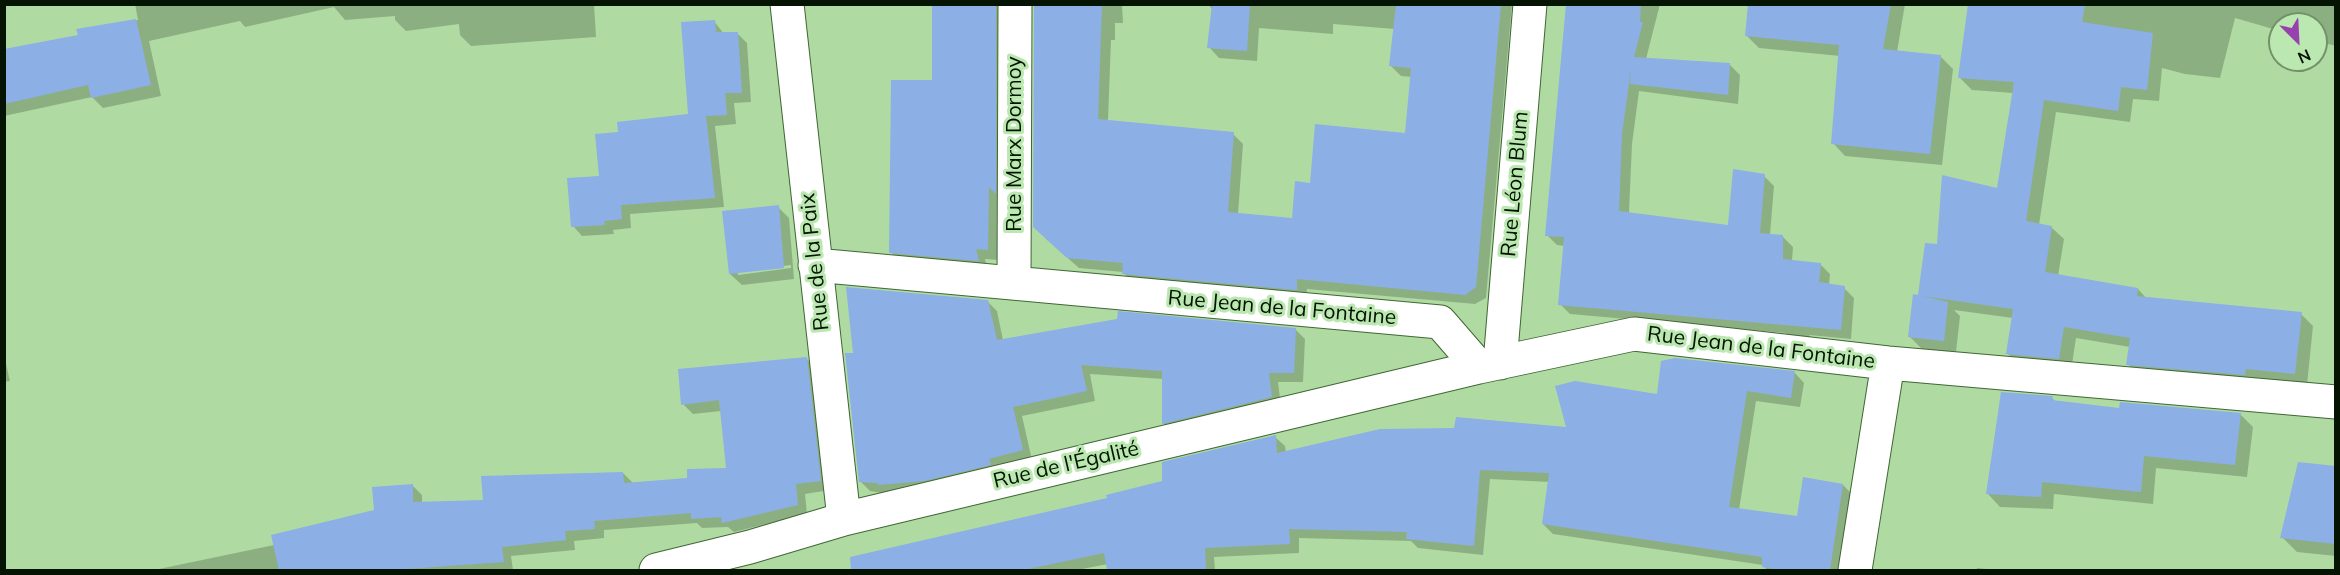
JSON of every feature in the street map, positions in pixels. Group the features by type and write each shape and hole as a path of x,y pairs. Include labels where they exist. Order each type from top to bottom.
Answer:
{"street":[{"name":"Rue de la Paix","path":"787,4 844,519"},
{"name":"Rue Marx Dormoy","path":"1014,284 1015,4"},
{"name":"Rue Léon Blum","path":"1489,365 1530,4"},
{"name":"Rue Jean de la Fontaine","path":"815,265 1440,322 1489,365 1634,334 1888,363 2336,402"},
{"path":"1855,570 1888,363"},
{"name":"Rue de l'Égalité","path":"656,570 753,559 844,519 1489,365"}],"building":[{"path":"932,4 996,4 996,194 989,187 988,250 976,249 979,261 889,253 891,80 932,80"},
{"path":"1034,4 1102,4 1098,119 1234,132 1228,212 1292,218 1295,181 1310,183 1315,124 1405,133 1411,68 1389,66 1396,4 1501,4 1476,287 1465,295 1297,279 1297,290 1122,274 1123,263 1067,258 1033,227"},
{"path":"1212,4 1250,4 1247,51 1207,48"},
{"path":"1566,4 1641,4 1640,22 1643,22 1634,57 1730,63 1728,95 1630,84 1631,69 1622,134 1619,211 1728,225 1733,169 1765,174 1760,233 1783,235 1783,259 1821,263 1819,282 1845,286 1841,330 1558,305 1564,237 1545,236"},
{"path":"1748,4 1891,4 1883,49 1941,55 1930,154 1831,144 1839,45 1745,36"},
{"path":"1968,4 2085,4 2082,22 2153,33 2147,90 2121,87 2118,111 2044,100 2026,221 2052,226 2045,272 2138,288 2137,296 2302,312 2295,374 2246,369 2245,375 2126,365 2130,338 2064,327 2059,359 2006,354 2013,309 1922,296 1948,302 1944,341 1908,337 1913,294 1918,295 1925,243 1937,244 1942,175 1997,188 2014,82 1958,78"},
{"path":"136,19 151,85 91,98 88,85 4,104 4,49 78,35 76,29"},
{"path":"715,20 716,32 738,32 742,93 725,93 727,115 706,116 715,198 621,205 622,219 604,221 605,225 571,227 567,178 599,176 595,134 618,132 617,122 688,114 681,22"},
{"path":"779,205 784,268 729,274 722,211"},
{"path":"846,287 988,300 997,340 1117,319 1118,311 1296,328 1294,373 1269,373 1272,397 1162,424 1162,371 1081,365 1087,391 1013,407 1023,450 989,459 991,465 924,481 878,485 878,483 859,482 845,353 853,353"},
{"path":"807,357 821,481 796,484 798,505 722,523 721,517 691,519 691,513 594,521 595,529 565,531 566,540 502,547 504,562 392,570 279,570 271,535 374,510 372,487 413,484 413,502 483,500 481,476 623,472 624,483 687,478 687,469 726,468 719,400 681,405 678,369"},
{"path":"1675,358 1795,371 1791,398 1747,391 1729,507 1797,516 1803,477 1843,484 1830,570 1781,570 1762,567 1762,557 1542,524 1549,473 1480,470 1474,546 1406,539 1407,532 1289,529 1290,544 1205,548 1206,570 1107,570 1104,553 1023,570 851,570 850,557 1107,498 1106,495 1162,481 1162,462 1276,435 1277,453 1380,429 1454,428 1456,417 1566,427 1555,386 1575,381 1657,394 1661,361"},
{"path":"2001,392 2053,396 2052,400 2119,408 2120,402 2241,413 2235,465 2144,456 2141,492 2042,482 2041,497 1986,494"},
{"path":"2298,462 2336,466 2336,544 2280,538"}]}
